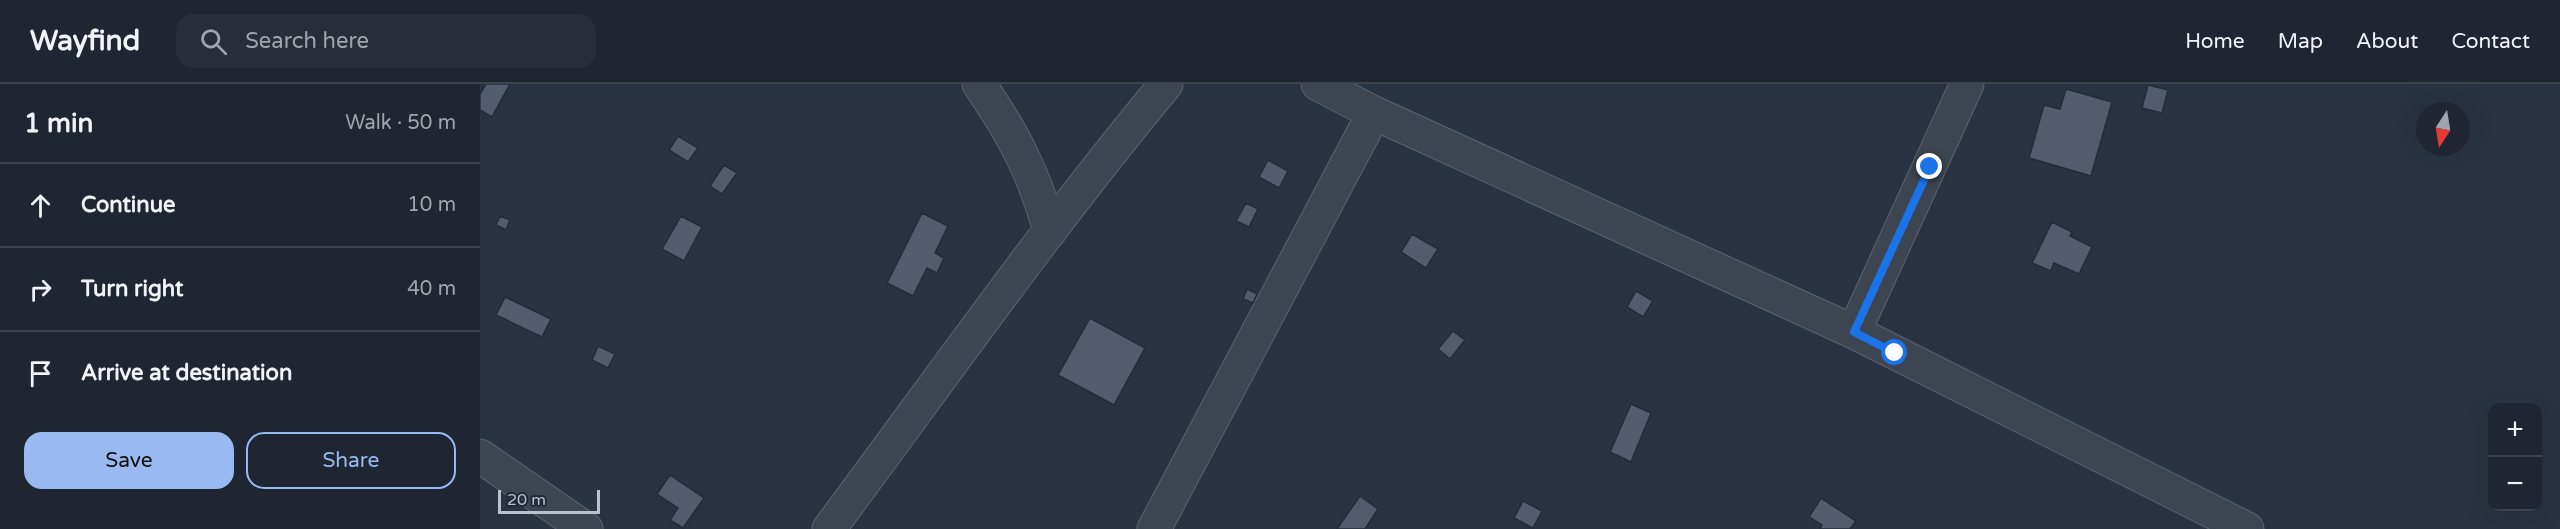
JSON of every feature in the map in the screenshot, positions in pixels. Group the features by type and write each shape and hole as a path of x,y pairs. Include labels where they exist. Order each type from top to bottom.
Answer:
{"street":[{"path":"979,84 1026,160 1039,190 1050,231"},
{"path":"829,529 1050,231 1117,143 1166,84"},
{"path":"1318,84 1374,112 1854,332 2247,529"},
{"path":"1854,332 1967,84"},
{"path":"1154,529 1374,112"},
{"path":"480,456 586,529"}],"building":[{"path":"486,84 510,84 492,117 480,110 480,94"},
{"path":"2148,85 2168,90 2162,113 2142,108"},
{"path":"2066,89 2112,102 2091,176 2029,158 2044,105 2060,109"},
{"path":"678,136 698,148 688,162 669,150"},
{"path":"1268,160 1288,171 1279,188 1259,177"},
{"path":"724,165 737,173 722,194 710,186"},
{"path":"1246,203 1258,209 1249,227 1236,221"},
{"path":"922,213 948,226 935,253 944,258 937,273 927,268 913,296 887,283"},
{"path":"500,216 510,220 506,230 496,225"},
{"path":"681,216 702,227 684,261 662,249"},
{"path":"2052,222 2072,232 2070,236 2092,247 2079,274 2054,263 2051,271 2032,263"},
{"path":"1412,234 1438,249 1426,268 1401,252"},
{"path":"1247,289 1257,294 1253,303 1243,299"},
{"path":"1636,291 1653,301 1643,317 1627,307"},
{"path":"505,297 551,319 542,337 496,315"},
{"path":"1090,318 1145,348 1114,405 1058,375"},
{"path":"1453,331 1465,340 1450,359 1438,349"},
{"path":"598,346 615,354 608,368 592,360"},
{"path":"1631,404 1651,413 1631,462 1610,452"},
{"path":"670,475 704,498 683,528 670,520 678,508 657,494"},
{"path":"1360,496 1378,509 1365,529 1337,529"},
{"path":"1821,498 1856,521 1850,529 1820,529 1822,525 1809,517"},
{"path":"1523,501 1542,511 1533,528 1514,518"}],"route":[{"path":"1895,353 1854,332 1930,167"}]}
